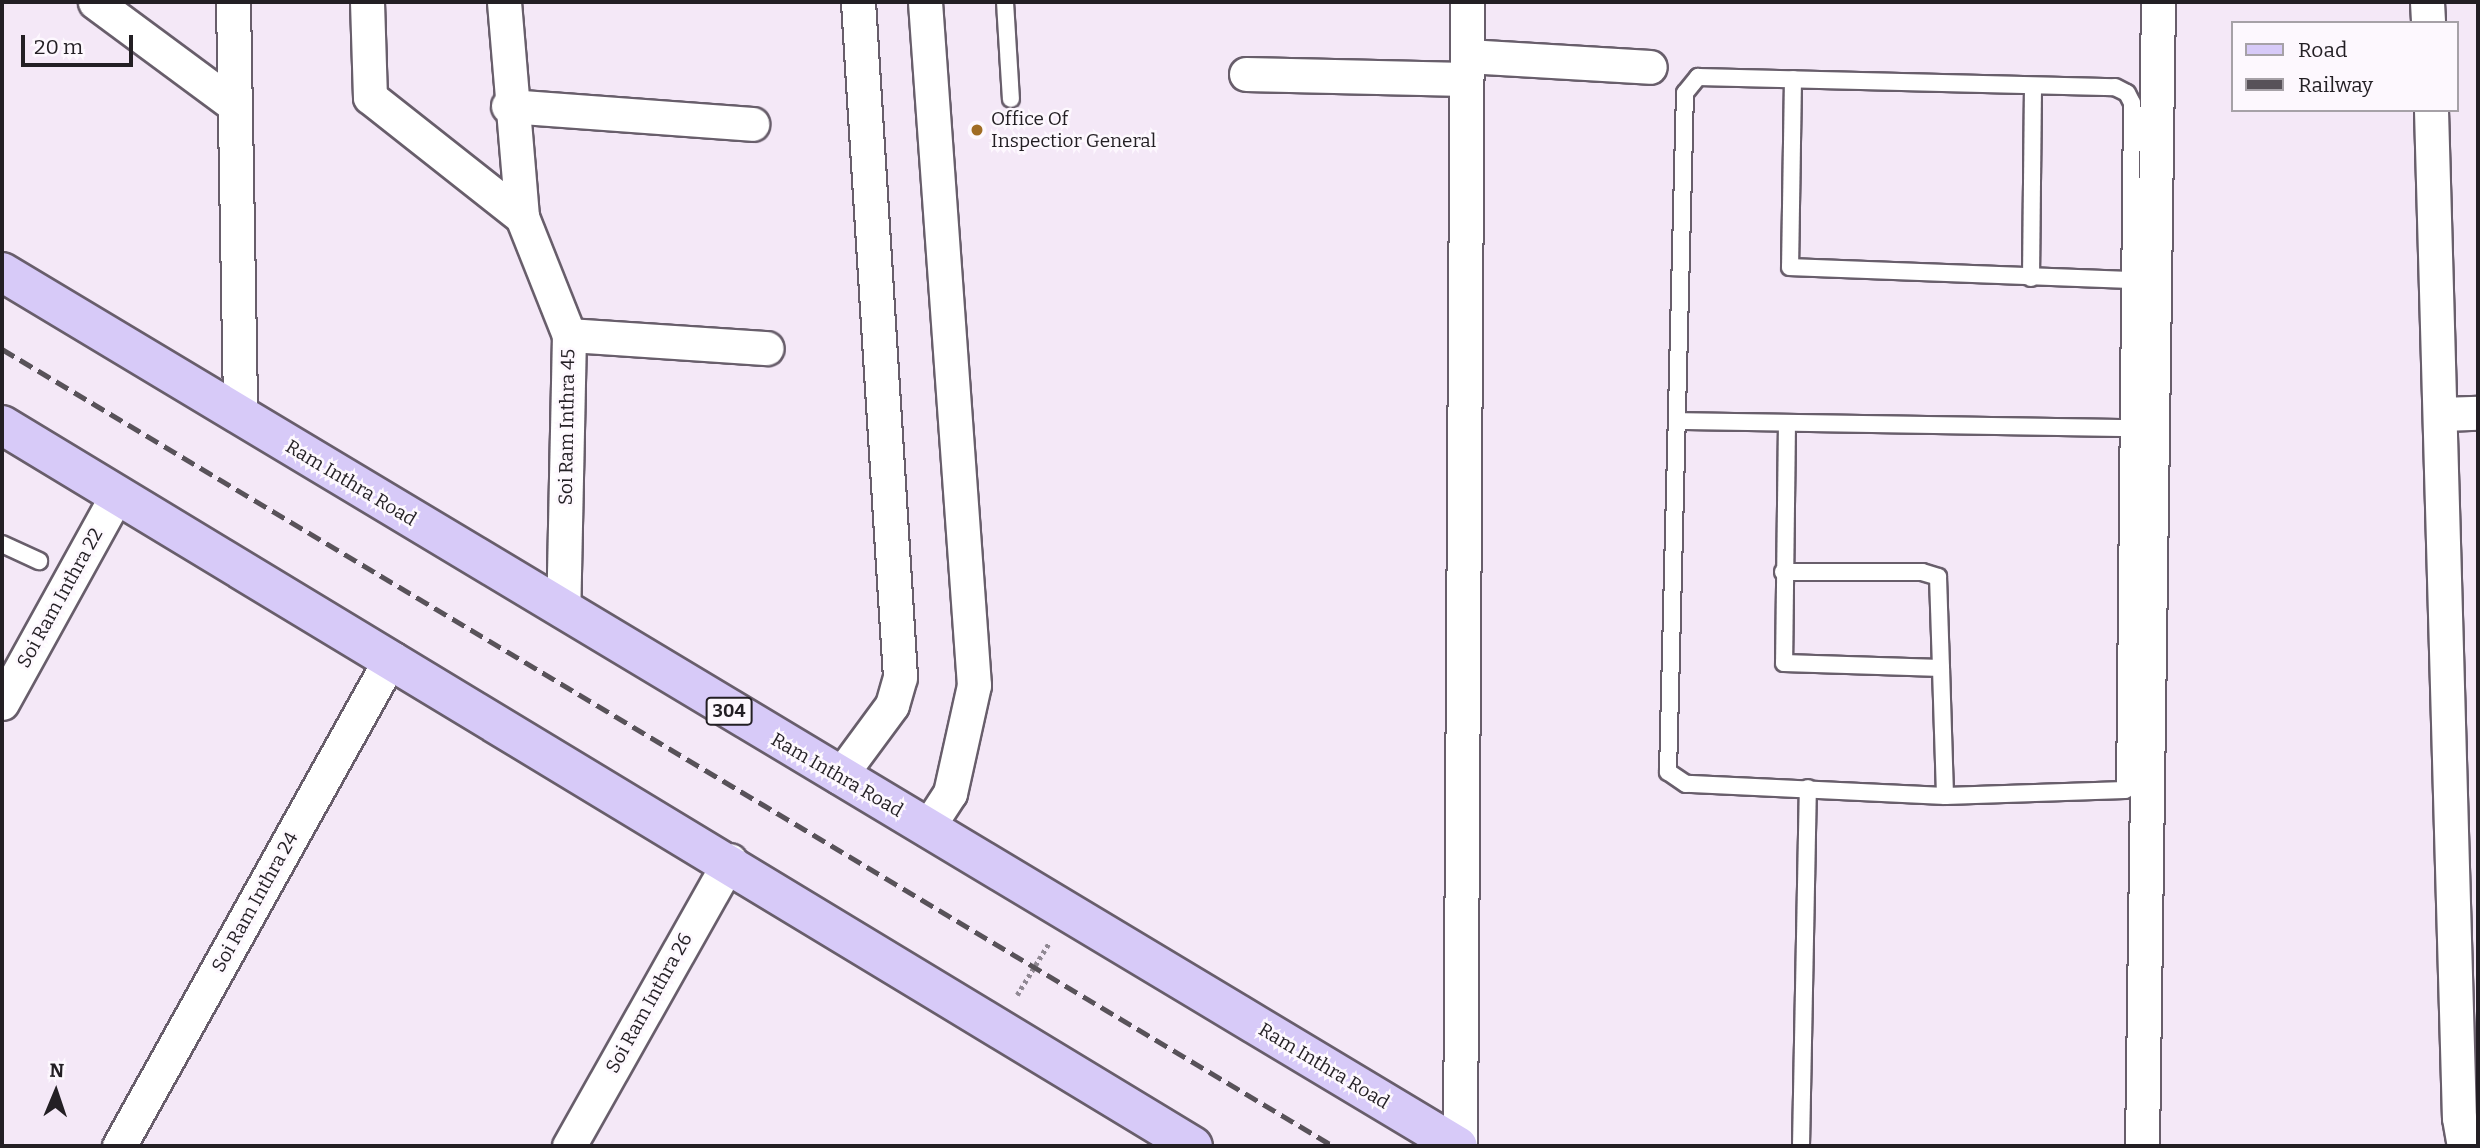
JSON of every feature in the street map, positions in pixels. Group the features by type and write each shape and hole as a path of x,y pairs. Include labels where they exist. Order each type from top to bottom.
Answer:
{"main road":[{"name":"Ram Inthra Road","path":"2,272 839,777 928,827 1459,1146"},
{"path":"2,425 730,860 1193,1146"}],"street":[{"path":"95,2 234,105"},
{"path":"233,2 240,416"},
{"path":"367,2 370,97 522,217"},
{"name":"Soi Ram Inthra 45","path":"504,2 508,106 522,217 569,335 564,611"},
{"path":"839,777 892,705 900,677 858,2"},
{"path":"925,2 974,685 950,793 928,827"},
{"path":"1459,1146 1467,2"},
{"path":"2142,1146 2158,2"},
{"path":"2427,2 2428,21"},
{"path":"1246,74 1466,68 1650,67"},
{"path":"508,106 752,124"},
{"path":"2431,112 2442,414 2459,1118 2464,1145 2475,1146"},
{"path":"569,335 767,348"},
{"path":"2442,414 2478,413"},
{"name":"Soi Ram Inthra 22","path":"2,703 118,493"},
{"name":"Soi Ram Inthra 24","path":"118,1146 391,658"},
{"name":"Soi Ram Inthra 26","path":"569,1146 730,860"}],"lane":[{"path":"1005,2 1012,99"},
{"path":"1698,77 1793,79 2115,87 2132,103 2125,790 1945,796 1686,784 1668,772 1688,84 1698,77"},
{"path":"1793,79 1790,267 2129,280"},
{"path":"2031,278 2033,86"},
{"path":"1678,421 2128,428"},
{"path":"1787,423 1783,572 1784,663 1941,668"},
{"path":"2,544 39,561"},
{"path":"1783,572 1922,572 1938,578 1945,796"},
{"path":"1801,1146 1808,788"}],"path":[{"path":"998,1026 1068,912"}],"railway":[{"path":"2,349 1333,1146"}],"place":[{"name":"Office Of Inspectior General","path":"977,130"}]}
